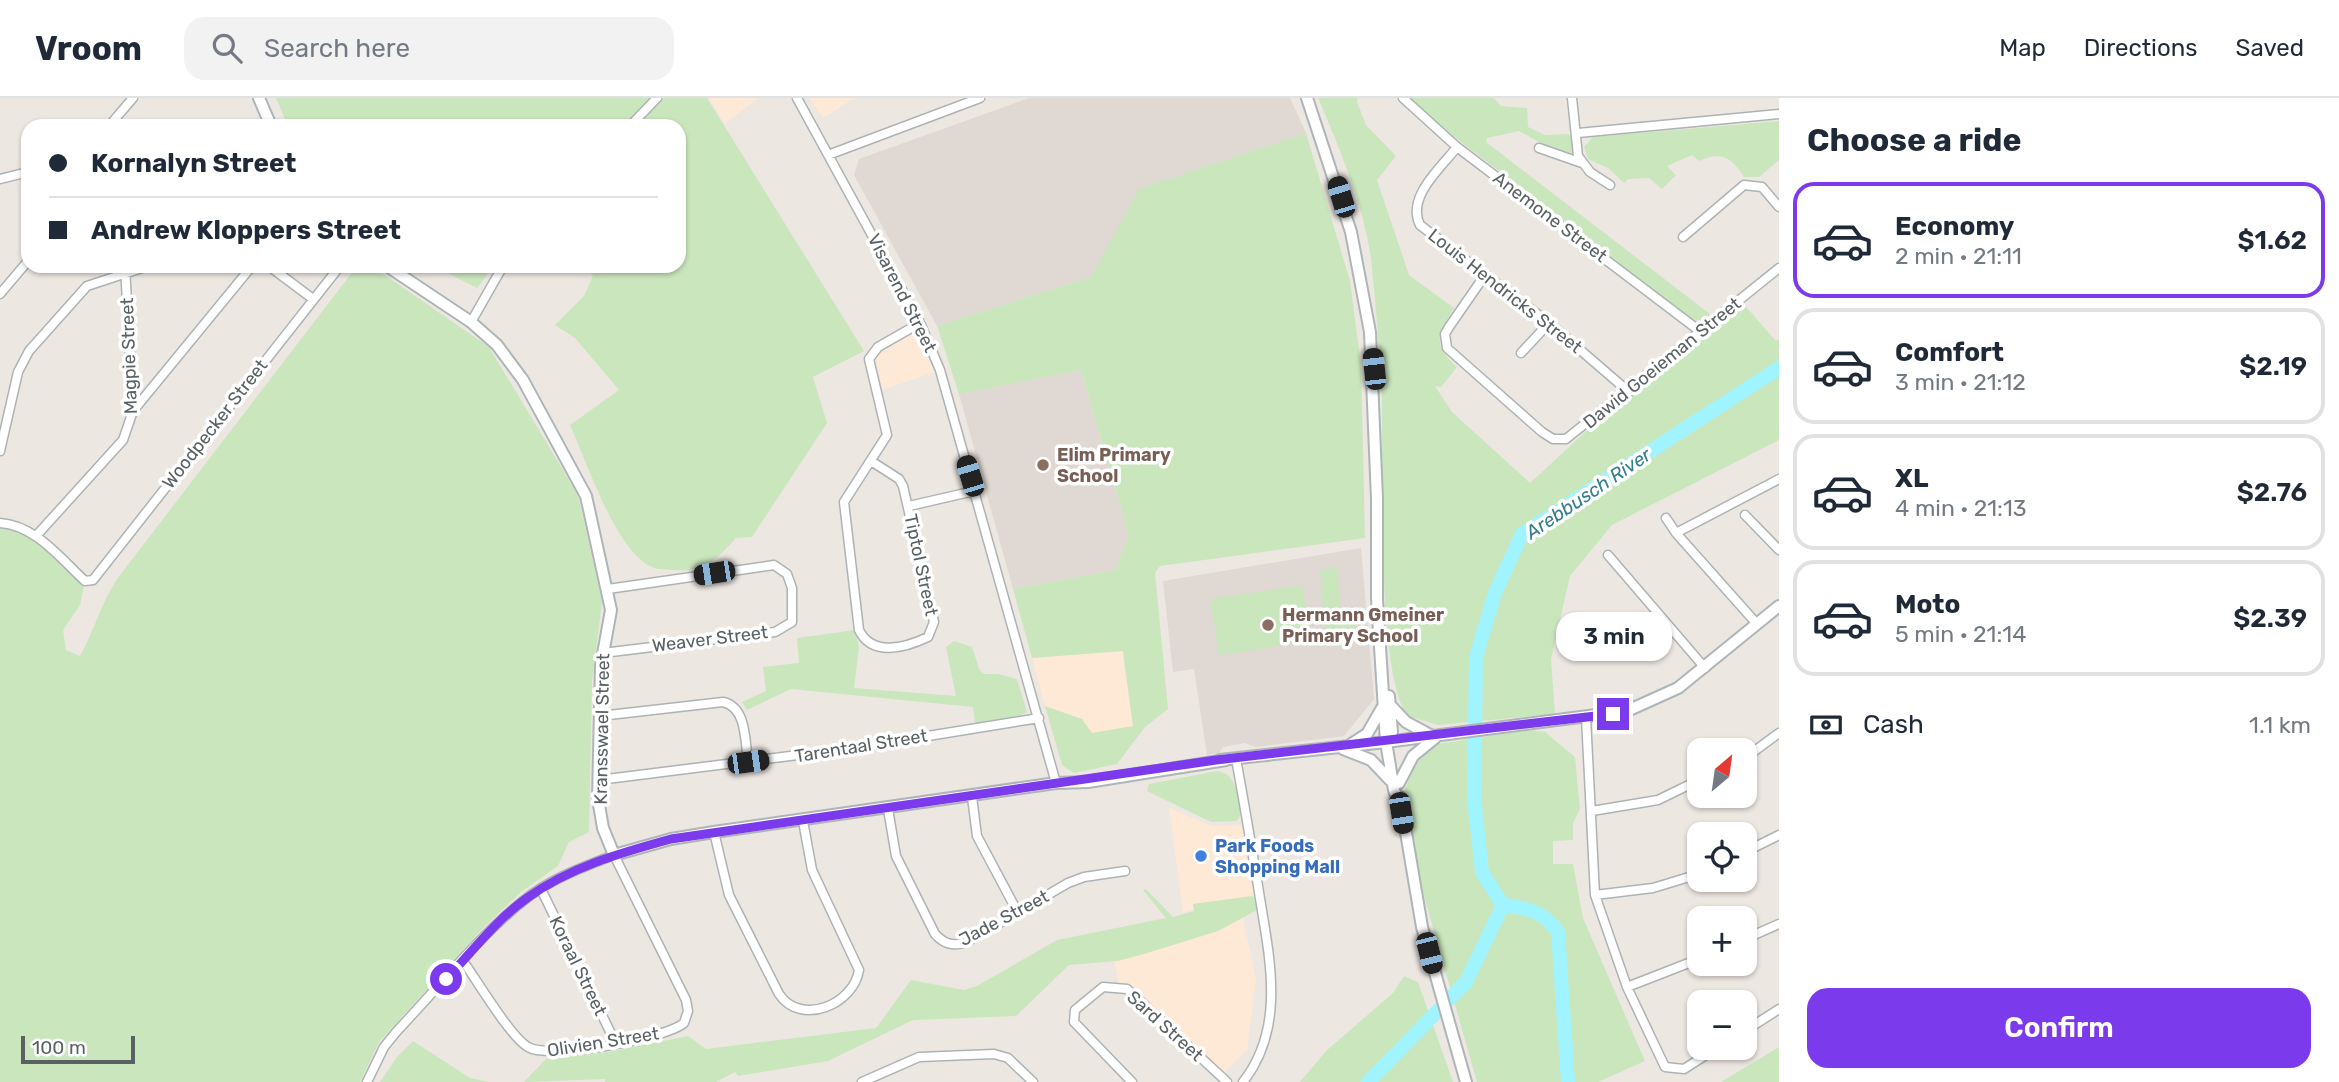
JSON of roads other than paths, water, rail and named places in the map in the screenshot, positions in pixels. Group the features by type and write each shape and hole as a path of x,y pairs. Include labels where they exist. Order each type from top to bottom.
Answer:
{"street":[{"path":"118,119 133,98"},
{"path":"259,98 268,119"},
{"path":"637,119 657,98"},
{"name":"Visarend Street","path":"797,98 920,323 940,370 1039,718 1062,783"},
{"path":"828,155 980,98"},
{"path":"1307,98 1351,232 1370,332 1374,369 1377,599 1389,742 1422,928 1466,1082"},
{"name":"Anemone Street","path":"1403,98 1457,146 1701,332"},
{"path":"1572,98 1578,133 1576,149 1582,163"},
{"path":"1578,133 1779,114"},
{"name":"Louis Hendricks Street","path":"1457,146 1418,197 1416,216 1420,225 1549,323 1629,392"},
{"path":"1539,148 1582,163 1610,185"},
{"path":"0,179 21,174"},
{"path":"1682,237 1744,185 1762,187 1779,207"},
{"name":"Dawid Goeieman Street","path":"1485,275 1448,327 1444,341 1447,348 1553,439 1570,438 1779,268"},
{"path":"0,294 21,269"},
{"path":"0,451 22,362 87,286 116,273"},
{"name":"Magpie Street","path":"36,536 123,440 133,411 125,273"},
{"path":"133,411 246,273"},
{"path":"278,273 313,299"},
{"name":"Woodpecker Street","path":"36,536 86,581 90,581 334,273"},
{"name":"Kransswael Street","path":"397,273 471,323 497,345 523,380 577,474 586,496 611,610 603,653 598,780 603,828 614,855"},
{"path":"471,323 499,273"},
{"name":"Tiptol Street","path":"871,461 899,479 909,506 934,628 928,637 918,642 880,648 864,640 859,630 844,502 884,441 887,427 869,359 878,347 920,323"},
{"path":"1521,353 1549,323"},
{"path":"1676,533 1779,479"},
{"path":"909,506 974,491"},
{"path":"1745,515 1779,550"},
{"path":"1666,518 1676,533 1757,624"},
{"path":"0,523 14,525 36,536"},
{"path":"1608,555 1705,668"},
{"name":"Weaver Street","path":"603,653 775,632 792,622 794,613 787,574 774,565 608,589"},
{"path":"367,1082 384,1047 510,913 541,888 579,868 614,855 671,839 714,832 1231,760 1613,714 1648,703 1678,688 1779,607"},
{"path":"1582,640 1607,643 1663,619"},
{"path":"600,716 723,702 731,704 740,714 748,762"},
{"path":"1387,704 1406,722 1434,736"},
{"path":"1344,747 1367,734 1387,704"},
{"path":"1586,717 1595,895 1627,987 1665,1067 1684,1069 1698,1060"},
{"name":"Tarentaal Street","path":"598,780 748,762 1039,718"},
{"path":"1757,749 1779,733"},
{"path":"1395,782 1413,756 1434,736"},
{"path":"1344,747 1371,760 1395,782"},
{"path":"1231,760 1272,988 1265,1044 1257,1062 1242,1082"},
{"path":"1592,811 1658,800 1687,786"},
{"path":"972,797 977,836 1017,911"},
{"name":"Jade Street","path":"888,809 896,856 942,942 954,945 965,943 1017,911 1084,877 1125,871"},
{"path":"714,832 729,895 779,994 785,1003 811,1011 847,997 858,980 859,970 812,870 803,821"},
{"path":"1757,846 1779,835"},
{"name":"Olivien Street","path":"463,961 527,1047 550,1054 616,1044 678,1028 684,1023 688,1011 686,1000 614,855"},
{"path":"1595,895 1653,888 1687,878"},
{"name":"Koraal Street","path":"541,888 616,1044"},
{"path":"1757,934 1779,924"},
{"path":"1627,987 1687,964"},
{"name":"Sard Street","path":"1132,1082 1074,1022 1075,1010 1103,987 1119,987 1137,996 1227,1082"},
{"path":"1757,1023 1779,1009"},
{"path":"862,1082 919,1057 994,1054 1008,1058 1033,1082"}],"waterway":[{"name":"Arebbusch River","path":"1368,1082 1466,982 1503,905 1482,872 1474,798 1476,657 1495,593 1522,534 1779,368"},
{"path":"1503,905 1541,915 1558,932 1568,1082"}],"place":[{"name":"Elim Primary School","path":"1043,465"},
{"name":"Hermann Gmeiner Primary School","path":"1268,625"},
{"name":"Park Foods Shopping Mall","path":"1201,856"}]}
